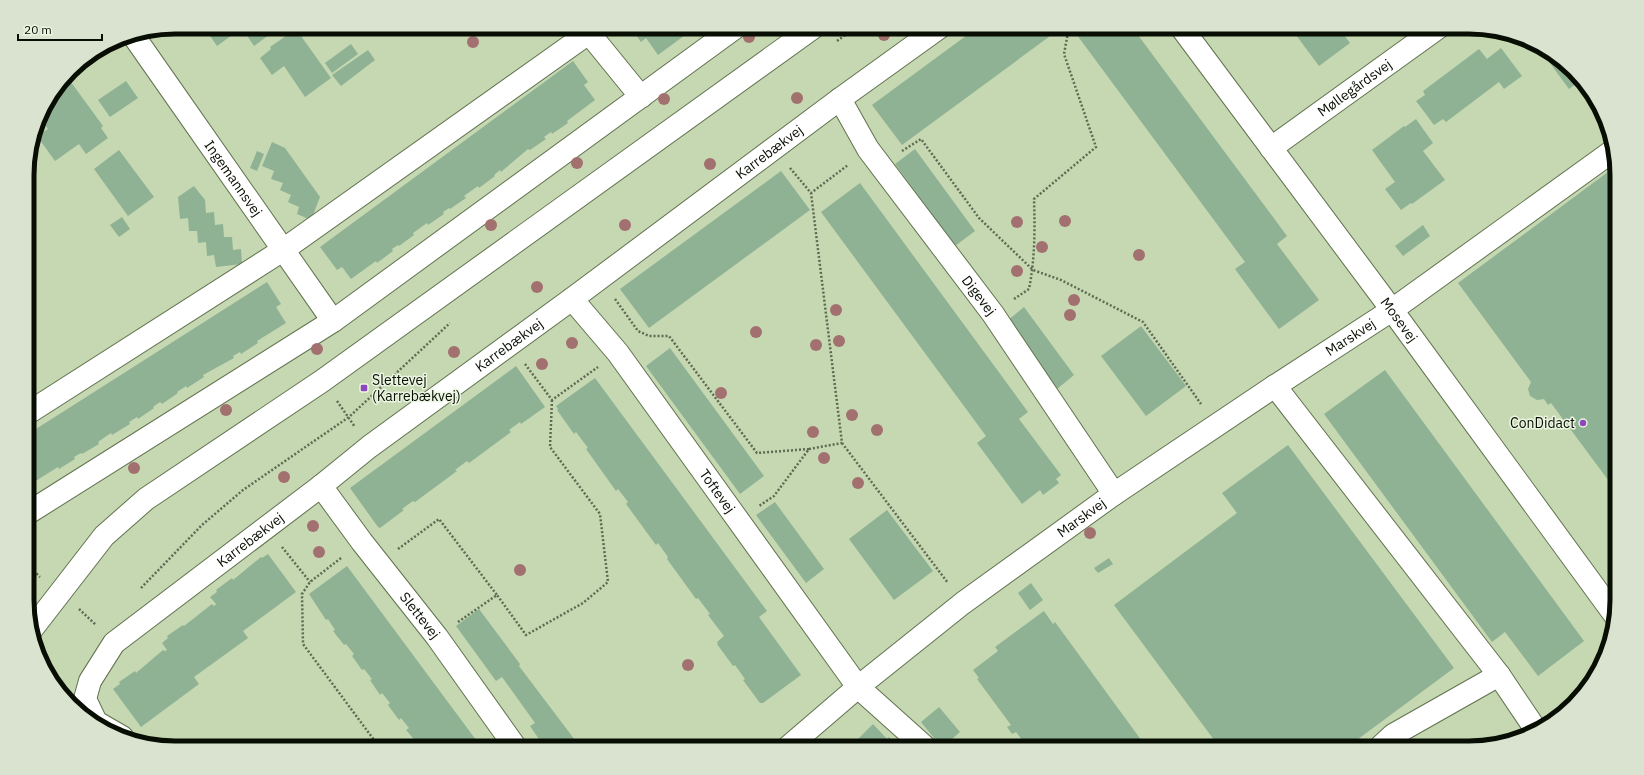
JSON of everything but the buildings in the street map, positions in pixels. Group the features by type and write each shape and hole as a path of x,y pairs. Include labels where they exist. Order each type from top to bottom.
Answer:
{"street":[{"path":"34,408 283,250 582,34"},
{"path":"593,34 641,97"},
{"path":"34,509 333,321 726,34"},
{"path":"36,624 104,536 146,499 322,381 804,34"},
{"name":"Karrebækvej","path":"92,714 85,699 90,680 114,643 321,486 368,447 572,299 840,99 930,34"},
{"name":"Mosevej","path":"1186,34 1392,310 1610,609"},
{"name":"Møllegårdsvej","path":"1271,148 1429,34"},
{"name":"Ingemannsvej","path":"136,40 333,321"},
{"name":"Digevej","path":"840,99 868,149 993,314 1114,494"},
{"name":"Marskvej","path":"796,741 858,687 963,603 1114,494 1392,310 1608,154"},
{"name":"Toftevej","path":"572,299 618,353 858,687 918,741"},
{"path":"1275,386 1498,675 1533,725"},
{"name":"Slettevej","path":"321,486 378,563 437,637 511,741"},
{"path":"1387,741 1393,735 1498,675"}],"path":[{"path":"836,41 846,34"},
{"path":"993,314 1029,289 1033,270 1035,225 1034,199 1096,147 1064,54 1068,34"},
{"path":"811,193 868,149 895,155 921,140 978,218 1033,270 1061,280 1143,322 1216,426"},
{"path":"773,149 811,193 842,443 963,603"},
{"path":"600,278 638,331 649,336 669,336 757,453 809,449 842,443"},
{"path":"138,591 202,525 243,490 349,417 450,322"},
{"path":"378,563 439,519 526,635 583,603 608,582 600,514 550,447 552,400 510,344"},
{"path":"552,400 618,353"},
{"path":"322,381 349,417 368,447"},
{"path":"738,518 774,496 809,449"},
{"path":"266,527 310,582"},
{"path":"362,542 310,582 302,594 303,644 375,741"},
{"path":"61,592 114,643"},
{"path":"437,637 497,595"}],"place":[{"name":"Slettevej (Karrebækvej)","path":"364,388"},
{"name":"ConDidact","path":"1583,423"}]}
